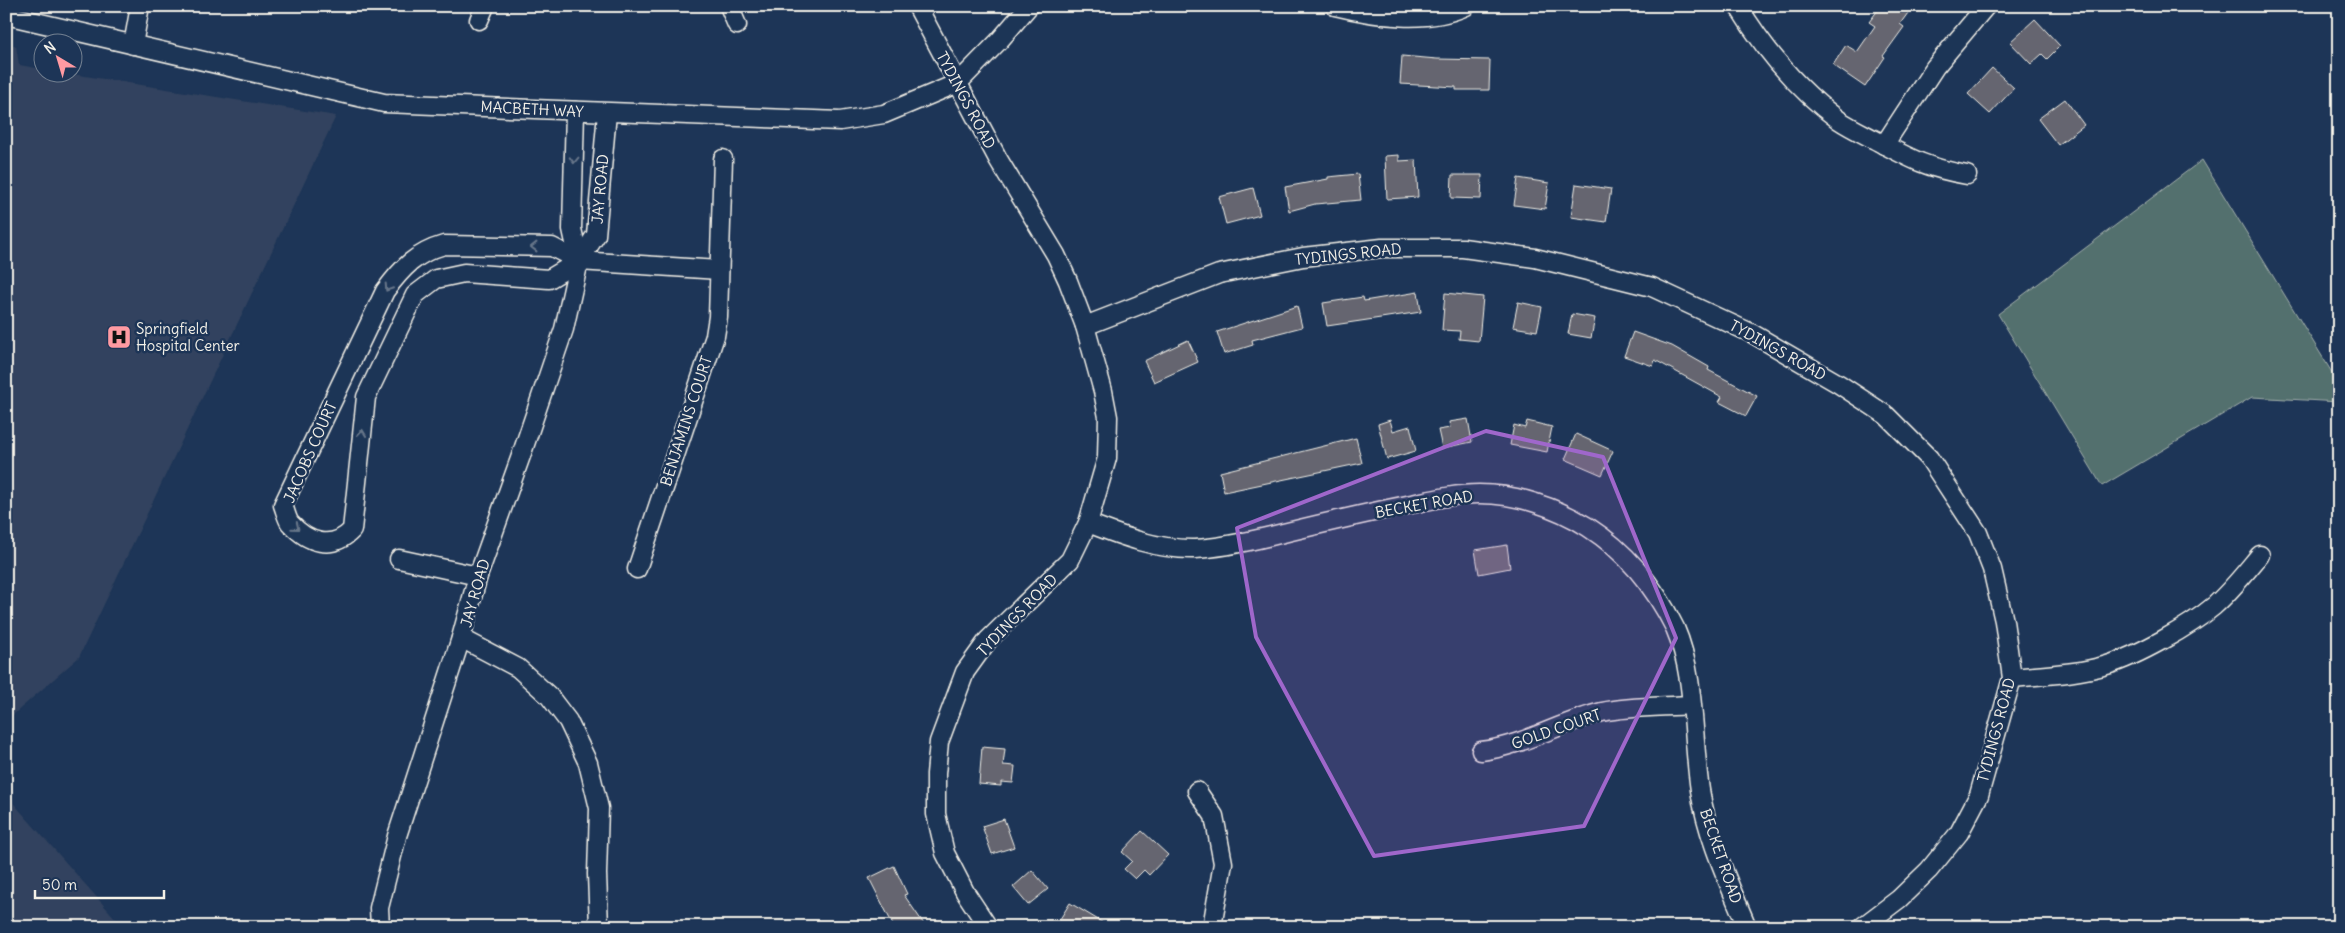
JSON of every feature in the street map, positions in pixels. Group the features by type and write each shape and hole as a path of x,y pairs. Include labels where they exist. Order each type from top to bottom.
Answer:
{"street":[{"path":"133,45 140,6"},
{"path":"729,6 737,25"},
{"name":"TYDINGS ROAD","path":"917,6 998,159 1056,255 1085,326 1103,391 1109,431 1107,458 1088,523 1070,560 988,640 965,672 939,742 936,774 936,814 946,853 965,892 988,927"},
{"name":"MACBETH WAY","path":"6,14 384,103 840,121 884,114 958,83 999,41 1029,6"},
{"path":"1335,6 1362,13 1401,16 1443,15 1466,6"},
{"path":"1738,6 1757,38 1810,95 1839,120 1914,162 1937,170 1967,175"},
{"path":"1884,144 1935,67 1986,6"},
{"name":"JAY ROAD","path":"575,111 572,229 579,261"},
{"name":"JAY ROAD","path":"380,927 379,908 397,836 462,638 478,576 564,329 579,261 596,235 607,112"},
{"name":"BENJAMINS COURT","path":"637,569 715,336 718,317 723,159"},
{"name":"JACOBS COURT","path":"444,245 552,247 579,261 549,279 464,273 436,278 415,295 366,397 352,530 342,540 332,543 310,539 289,522 283,504 385,291 401,269 429,249 444,245"},
{"name":"TYDINGS ROAD","path":"1085,326 1158,296 1219,274 1303,257 1382,248 1463,248 1517,256 1652,287 1753,334 1839,384 1886,415 1929,458 1978,533 1992,569 2004,621 2012,678 1979,794 1959,832 1923,876 1899,899 1862,927"},
{"path":"579,261 719,270"},
{"name":"BECKET ROAD","path":"1088,523 1121,536 1158,546 1194,549 1238,544 1439,498 1479,494 1536,503 1570,516 1599,534 1622,553 1647,579 1676,631 1685,662 1700,793 1712,836 1747,927"},
{"path":"2012,678 2066,673 2107,665 2142,650 2212,608 2233,589 2260,555"},
{"path":"399,559 478,576"},
{"path":"462,638 518,668 549,696 568,721 588,763 599,808 597,874 599,927"},
{"name":"GOLD COURT","path":"1481,751 1498,749 1572,721 1603,712 1691,705"},
{"path":"1197,791 1214,816 1223,863 1212,927"}],"highlighted area":[{"path":"1486,431 1603,457 1676,638 1584,826 1374,856 1256,637 1237,528"}],"shaded area":[{"name":"Springfield Hospital Center","path":"6,45 16,46 19,65 32,67 32,82 82,82 82,76 336,116 79,657 6,721"},
{"path":"6,795 123,927 6,927"}],"green space":[{"path":"2202,160 2339,384 2339,402 2252,397 2102,486 1998,314"}],"building":[{"path":"1881,6 1913,6 1900,24 1904,27 1883,56 1885,57 1865,87 1833,65 1846,45 1857,52 1875,26 1869,22"},
{"path":"2035,19 2060,46 2047,59 2042,54 2031,64 2010,42"},
{"path":"1402,56 1490,60 1489,90 1456,90 1456,87 1400,84"},
{"path":"1992,68 2014,88 1990,114 1968,94"},
{"path":"2065,99 2084,125 2058,145 2038,119"},
{"path":"1399,155 1399,161 1416,160 1418,197 1387,199 1385,156"},
{"path":"1358,174 1361,200 1315,204 1289,211 1285,187 1328,179 1328,177"},
{"path":"1452,175 1482,175 1481,199 1451,198"},
{"path":"1518,178 1549,183 1545,209 1514,205"},
{"path":"1576,184 1611,189 1606,222 1571,217"},
{"path":"1253,188 1260,215 1226,224 1219,197"},
{"path":"1418,292 1421,312 1327,326 1323,303 1363,297 1364,301"},
{"path":"1445,293 1483,297 1479,341 1459,339 1460,331 1442,330"},
{"path":"1518,302 1542,307 1537,331 1513,327"},
{"path":"1297,306 1302,327 1252,340 1253,345 1224,354 1217,332"},
{"path":"1572,314 1595,318 1591,338 1568,334"},
{"path":"1633,332 1672,346 1709,367 1708,370 1757,396 1746,416 1719,402 1722,397 1655,360 1653,366 1624,356"},
{"path":"1188,340 1198,362 1154,382 1144,361"},
{"path":"1468,419 1472,442 1442,448 1438,430 1450,428 1449,422"},
{"path":"1390,420 1393,431 1410,426 1416,451 1387,459 1378,424"},
{"path":"1527,421 1552,427 1547,452 1510,445 1514,425 1525,428"},
{"path":"1576,434 1613,451 1602,475 1565,459"},
{"path":"1356,438 1362,463 1224,492 1220,472"},
{"path":"1507,545 1510,568 1479,574 1475,550"},
{"path":"982,747 1005,749 1003,765 1015,766 1013,783 1001,782 1001,786 979,784"},
{"path":"1004,819 1014,847 992,854 982,826"},
{"path":"1142,831 1168,855 1149,875 1144,870 1135,879 1124,869 1132,861 1122,852"},
{"path":"894,866 907,894 904,895 926,927 894,927 869,878"},
{"path":"1032,870 1048,889 1028,905 1013,887"},
{"path":"1070,903 1110,927 1055,927"}],"place":[{"name":"Springfield Hospital Center","path":"119,337"}]}
